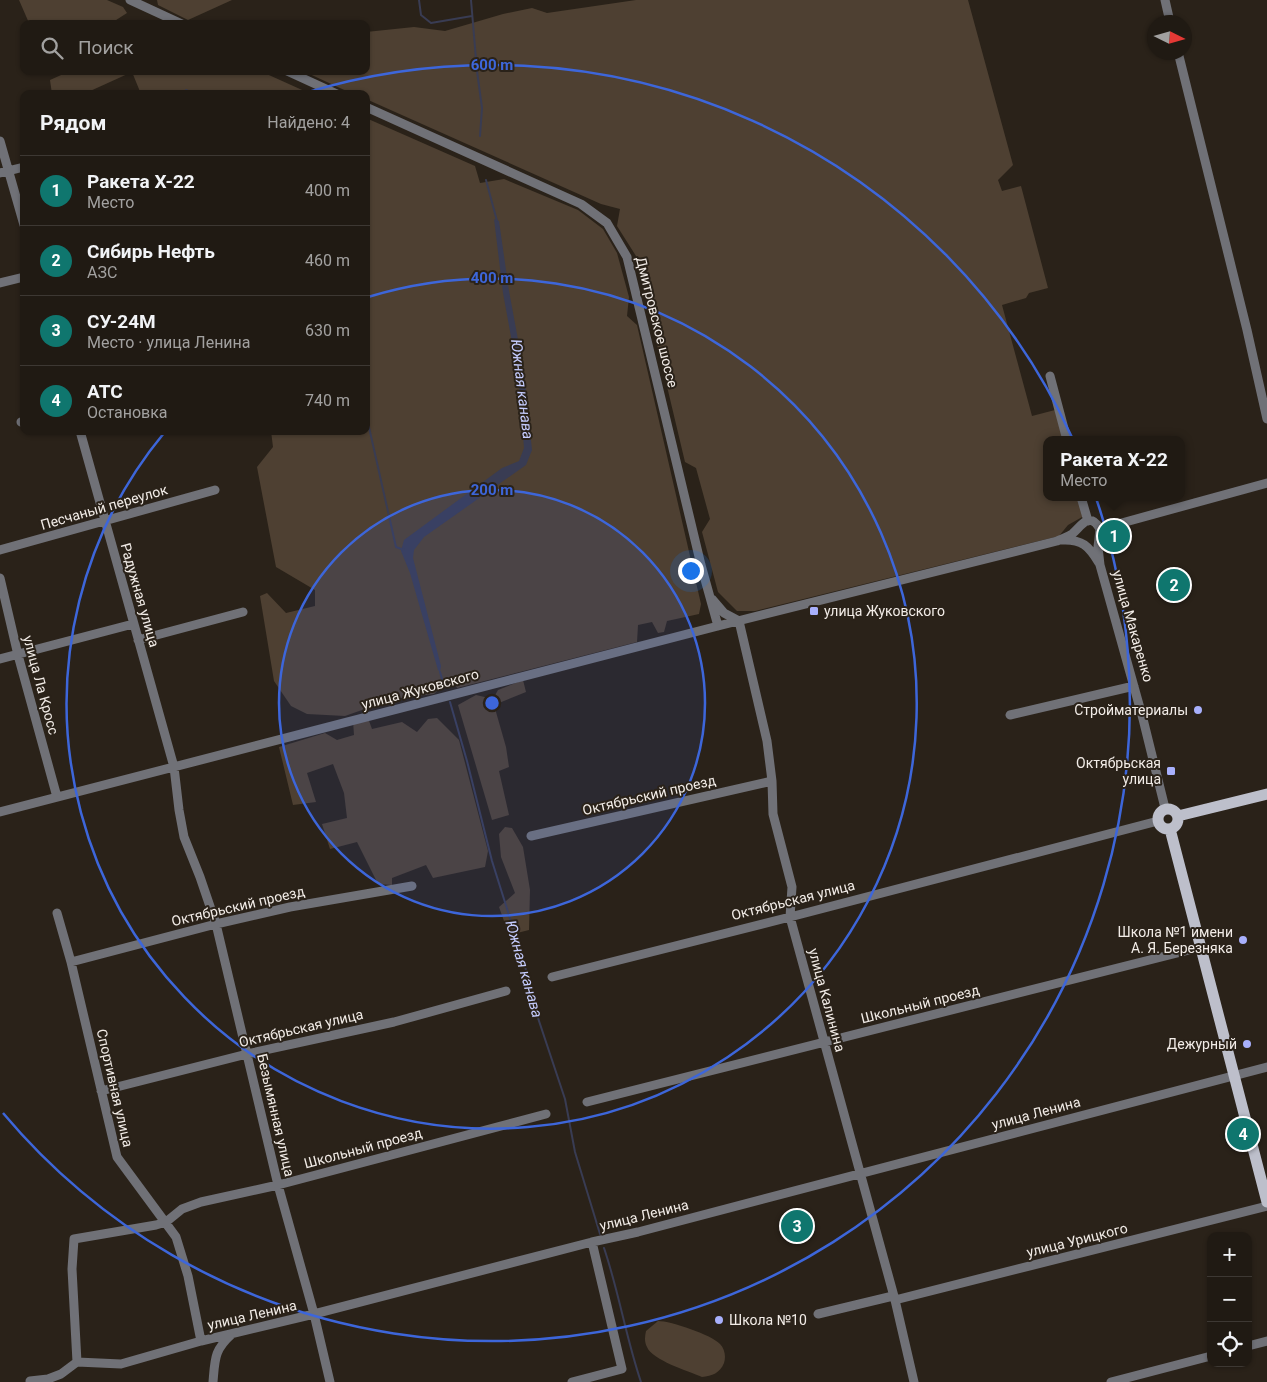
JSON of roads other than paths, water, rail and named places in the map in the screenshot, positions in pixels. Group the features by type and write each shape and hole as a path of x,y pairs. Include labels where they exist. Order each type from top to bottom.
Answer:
{"main road":[{"path":"1178,816 1267,794"},
{"path":"1165,808 1173,810 1178,816 1177,824 1170,829 1162,827 1158,821 1159,813 1165,808"},
{"path":"1170,829 1267,1202"}],"street":[{"path":"130,0 173,20"},
{"path":"1165,0 1168,15"},
{"path":"1180,60 1249,338 1267,419"},
{"path":"296,75 328,90"},
{"name":"Дмитровское шоссе","path":"370,109 580,204 607,223 627,257 718,626"},
{"path":"0,141 4,172 20,215"},
{"path":"4,172 20,168"},
{"path":"0,283 20,278"},
{"path":"1050,376 1066,436"},
{"name":"Радужная улица","path":"81,435 174,767"},
{"path":"1057,541 1096,542 1100,533 1267,483"},
{"name":"Песчаный переулок","path":"0,550 215,490"},
{"path":"1083,501 1088,521"},
{"path":"1100,533 1095,523 1088,521 1082,523 1077,529 1077,536 1100,565"},
{"name":"улица Жуковского","path":"0,812 718,626 1057,541 1072,534 1077,529"},
{"name":"улица Макаренко","path":"1100,533 1100,565 1134,686 1165,808"},
{"name":"улица Ла Кросс","path":"0,578 18,655 57,797"},
{"path":"710,597 724,613 739,621"},
{"path":"138,640 242,612"},
{"name":"улица Калинина","path":"739,621 768,741 774,814 792,887 790,917 894,1298 914,1382"},
{"path":"0,659 133,624"},
{"path":"1010,715 1134,686"},
{"name":"Безымянная улица","path":"174,767 184,838 216,924 278,1185 314,1314 330,1382"},
{"name":"Октябрьский проезд","path":"532,836 772,780"},
{"name":"Октябрьская улица","path":"552,977 1158,821"},
{"name":"Октябрьский проезд","path":"71,962 216,924 290,907 412,886"},
{"name":"Спортивная улица","path":"58,913 117,1157 176,1237 188,1276 201,1341"},
{"name":"Школьный проезд","path":"587,1102 1200,947"},
{"name":"Октябрьская улица","path":"101,1091 247,1054 394,1022 506,991"},
{"name":"улица Ленина","path":"77,1362 122,1364 201,1341 638,1232 1267,1067"},
{"name":"Школьный проезд","path":"77,1362 72,1269 74,1239 166,1222 182,1209 201,1202 278,1185 546,1114"},
{"name":"улица Урицкого","path":"818,1314 894,1298 1267,1206"},
{"path":"572,1382 622,1369 592,1242"},
{"path":"213,1382 215,1356 221,1344 232,1334"},
{"path":"1252,1345 1267,1342"},
{"path":"1111,1382 1207,1357"},
{"path":"30,1381 48,1380 61,1374 77,1362"}],"water":[{"path":"494,219 499,221 509,291 524,372 532,450 526,465 424,537 414,550 413,558 441,666 440,672 410,573 401,551 404,540 502,468 519,461 524,448 518,375 503,293"}],"waterway":[{"path":"419,0 421,15 431,23 472,16"},
{"name":"Южная канава","path":"471,0 482,108 480,136"},
{"name":"Южная канава","path":"486,180 497,221"},
{"path":"370,432 396,547 404,550"},
{"name":"Южная канава","path":"440,672 444,686"},
{"name":"Южная канава","path":"450,702 492,861 525,966 534,1006 565,1099 575,1152 600,1234"},
{"name":"Южная канава","path":"604,1248 641,1382"}],"place":[{"name":"Ракета Х-22","path":"1114,536"},
{"name":"Сибирь Нефть","path":"1174,585"},
{"name":"улица Жуковского","path":"814,611"},
{"name":"Стройматериалы","path":"1198,710"},
{"name":"Октябрьская улица","path":"1171,771"},
{"name":"Школа №1 имени А. Я. Березняка","path":"1243,940"},
{"name":"Дежурный","path":"1247,1044"},
{"name":"АТС","path":"1243,1134"},
{"name":"СУ-24М","path":"797,1226"},
{"name":"Школа №10","path":"719,1320"}]}
